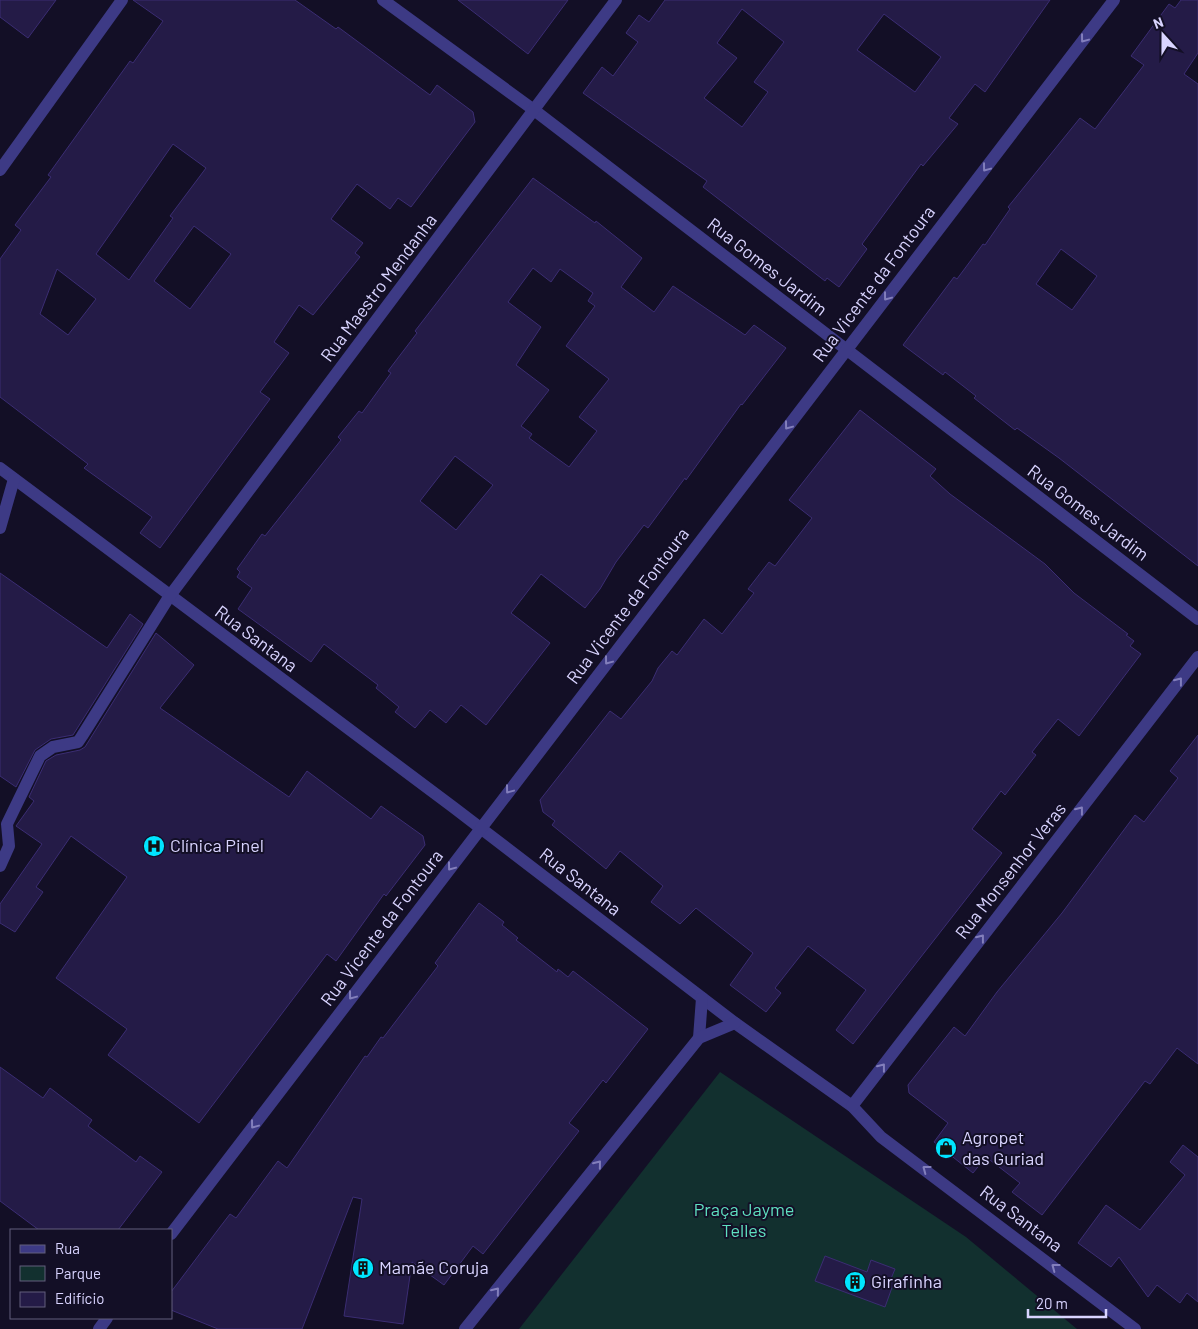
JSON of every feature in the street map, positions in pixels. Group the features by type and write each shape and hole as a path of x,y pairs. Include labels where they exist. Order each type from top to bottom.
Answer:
{"street":[{"path":"0,170 122,0"},
{"name":"Rua Gomes Jardim","path":"383,0 534,110 1198,619"},
{"name":"Rua Maestro Mendanha","path":"0,866 6,857 9,846 7,824 40,756 53,748 78,742 169,597 616,0"},
{"name":"Rua Vicente da Fontoura","path":"172,1233 1114,0"},
{"name":"Rua Santana","path":"0,468 169,597 480,828 735,1023 852,1106 881,1137 1135,1329"},
{"path":"0,528 14,478"},
{"name":"Rua Monsenhor Veras","path":"852,1106 1198,657"},
{"path":"699,1038 702,998"},
{"path":"465,1329 699,1038 735,1023"}],"green space":[{"name":"Praça Jayme Telles","path":"720,1072 966,1237 1077,1329 519,1329"}],"building":[{"path":"0,0 56,0 28,38 0,17"},
{"path":"133,0 295,0 336,29 338,27 430,95 437,85 473,112 475,122 411,207 398,198 390,209 357,184 331,219 363,243 355,253 360,257 313,315 299,305 274,342 289,353 260,392 270,399 160,548 140,533 152,517 84,468 88,464 0,397 0,259 21,230 15,225 51,177 48,175 130,61 133,63 163,21","holes":["173,144 206,168 170,216 173,218 129,280 96,254","194,226 231,254 190,309 154,281","57,269 96,299 68,335 40,314"]},
{"path":"458,0 568,0 528,54"},
{"path":"665,0 1050,0 985,92 975,84 949,118 958,124 923,166 921,164 862,244 867,249 839,287 827,278 825,281 703,187 707,181 583,93 602,67 613,76 638,42 626,33 639,15 649,22","holes":["742,9 784,42 754,82 768,92 742,127 704,98 737,58 717,43","884,14 941,57 915,92 857,50"]},
{"path":"1181,0 1198,0 1198,53 1184,74 1198,84 1198,566 1059,458 1017,428 1015,430 974,398 976,396 945,372 943,375 903,345 954,277 957,279 983,244 985,245 1010,209 1008,207 1080,118 1095,129 1144,65 1131,56 1169,4 1175,8","holes":["1061,249 1097,276 1072,310 1036,284"]},
{"path":"533,178 595,223 596,221 642,258 621,287 654,312 673,286 745,335 754,325 786,348 741,404 686,480 685,478 648,528 644,525 585,608 541,574 511,613 550,643 486,725 461,705 446,723 430,710 415,728 395,712 399,707 376,688 378,685 324,644 311,662 238,609 252,588 237,577 240,572 237,569 262,534 265,536 341,440 338,437 359,411 362,413 391,373 388,371 417,333 415,331","holes":["533,268 551,282 560,269 593,293 588,301 595,306 566,346 609,379 579,417 597,431 569,467 529,438 532,434 521,426 549,390 516,365 541,327 508,302","455,456 493,485 456,530 420,501"]},
{"path":"860,410 936,469 930,476 950,494 1045,564 1074,593 1128,634 1126,635 1134,641 1130,646 1141,654 1079,736 1058,719 1032,752 1036,755 1005,795 1001,791 972,829 1002,853 853,1044 836,1030 866,990 808,946 775,988 781,993 766,1012 730,985 753,953 696,908 680,924 651,902 663,886 620,851 606,869 552,825 555,821 543,812 540,800 610,711 621,719 652,681 658,668 672,651 677,655 704,619 722,634 754,593 748,589 769,562 775,566 812,518 789,500"},
{"path":"0,573 107,648 130,614 143,624 73,735 51,739 35,750 16,787 0,776"},
{"path":"156,633 194,665 160,708 289,797 307,771 371,819 381,806 423,836 425,845 386,896 384,894 336,961 327,954 199,1123 108,1055 127,1029 56,978 127,877 71,836 36,887 43,892 15,932 0,923 0,904 42,844 16,826 34,801 29,797 46,761 56,755 80,750 85,747"},
{"path":"1198,735 1198,1064 1177,1048 1150,1084 1145,1081 1042,1215 1012,1192 1020,1183 986,1157 973,1173 934,1142 948,1123 909,1093 908,1085 954,1027 965,1036 997,992 1062,913 1135,815 1144,822 1178,778 1170,771"},
{"path":"479,903 504,922 502,925 518,938 516,940 557,972 558,969 568,977 573,971 648,1029 606,1083 603,1080 569,1123 579,1131 483,1254 473,1246 444,1285 412,1262 403,1324 344,1316 362,1199 353,1197 302,1329 218,1329 172,1310 172,1291 220,1227 230,1214 236,1218 278,1161 287,1168 365,1056 367,1057 381,1037 383,1038 438,966 435,963"},
{"path":"0,1067 43,1098 50,1088 92,1120 88,1126 136,1162 140,1156 162,1172 119,1229 38,1229 0,1201"},
{"path":"1183,1145 1198,1157 1198,1302 1187,1293 1180,1303 1157,1285 1148,1297 1119,1257 1111,1267 1078,1243 1106,1205 1140,1230 1185,1175 1170,1162"},
{"name":"Girafinha","path":"825,1256 867,1272 871,1260 895,1269 890,1281 894,1282 885,1307 815,1281"}],"place":[{"name":"Clínica Pinel","path":"154,846"},
{"name":"Agropet das Guriad","path":"946,1148"},
{"name":"Mamãe Coruja","path":"363,1268"},
{"name":"Girafinha","path":"855,1282"}]}
